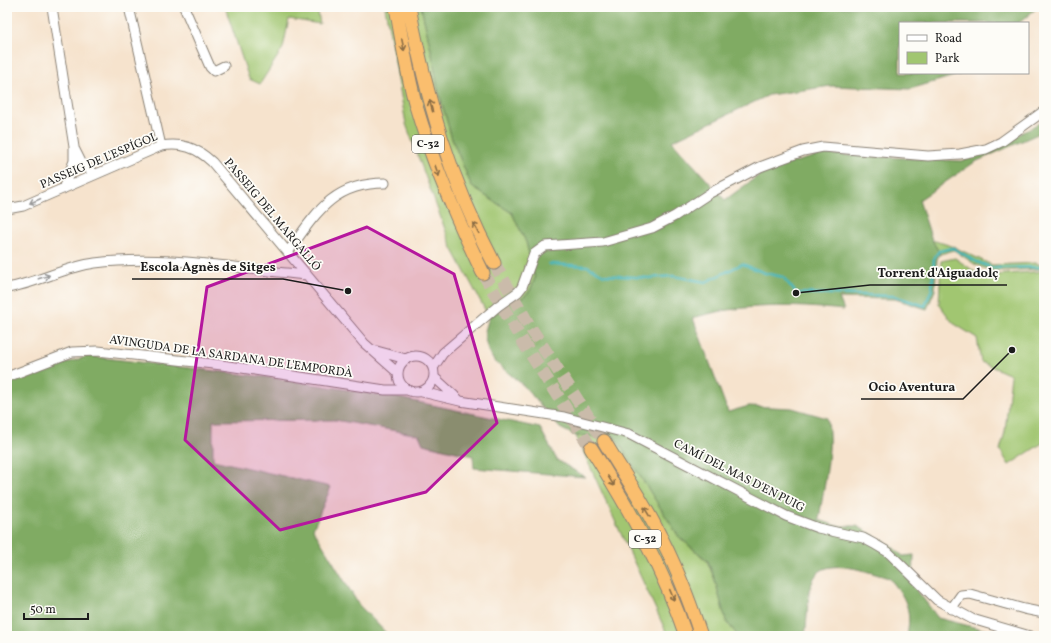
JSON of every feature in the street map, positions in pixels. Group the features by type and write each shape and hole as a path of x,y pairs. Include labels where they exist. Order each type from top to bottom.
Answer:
{"highway":[{"name":"C-32","path":"396,7 416,104 427,143 448,198 483,273"},
{"name":"C-32","path":"409,7 424,81 438,133 472,220 494,263"},
{"name":"C-32","path":"604,441 655,526 680,577 701,636"},
{"name":"C-32","path":"591,448 625,502 655,558 673,598 686,636"},
{"path":"693,611 708,636"}],"street":[{"path":"52,7 74,147 74,161 63,189"},
{"path":"129,7 160,146"},
{"path":"184,7 210,67 214,70 224,66"},
{"path":"370,349 406,358 415,356 426,358 442,353 518,292 522,287 530,260 540,248 551,244 603,242 652,228 760,167 796,154 823,147 928,156 960,154 986,149 1001,142 1044,111"},
{"name":"PASSEIG DE L'ESPÍGOL","path":"7,209 23,206 160,146 174,144 188,146 201,153"},
{"path":"74,147 82,164 95,174"},
{"name":"PASSEIG DEL MARGALLÓ","path":"201,153 212,162 370,349 398,377"},
{"path":"288,252 316,214 331,200 350,188 368,183 386,183"},
{"path":"7,288 78,267 124,260 158,259 307,275"},
{"name":"AVINGUDA DE LA SARDANA DE L'EMPORDÀ","path":"7,377 72,352 98,351 238,367 385,390 407,390"},
{"path":"398,377 407,390 414,393 422,392 430,386 442,353"},
{"path":"385,390 398,377 400,365 406,358"},
{"path":"426,358 434,372 460,401"},
{"name":"CAMÍ DEL MAS D'EN PUIG","path":"422,392 460,401 564,417 636,437 786,516 818,528 863,538 888,552 937,600 972,620 1030,636"},
{"path":"951,608 961,595 970,594 1024,610 1044,613"}],"highlighted area":[{"path":"367,227 454,274 497,423 426,492 280,530 185,440 207,287"}],"green space":[{"path":"225,7 317,7 320,24 289,19 283,48 260,84 249,79"},
{"path":"385,7 421,7 432,54 438,89 452,139 472,187 512,213 526,242 535,278 530,291 523,297 489,317 452,248 406,124"},
{"path":"421,7 1038,7 1020,22 899,22 899,74 961,74 910,89 831,86 769,95 672,141 725,200 766,170 824,154 962,161 992,150 1044,120 1044,148 1040,133 975,162 919,200 932,240 940,254 937,259 935,290 927,309 895,299 839,298 844,310 768,306 730,310 693,318 728,412 749,406 792,408 827,418 829,429 829,455 819,520 837,526 857,526 889,544 903,556 914,555 913,585 938,618 1009,636 907,636 909,619 906,604 900,591 889,578 860,570 838,567 820,571 814,578 808,599 805,636 738,636 726,621 715,580 708,561 679,537 615,437 576,436 560,428 524,386 494,361 488,351 485,331 489,317 523,297 530,291 535,278 526,242 512,213 472,187 452,139 438,89 432,54"},
{"path":"932,240 952,246 992,265 1036,263 1044,266 1044,269 993,271 976,265 954,250 940,254"},
{"path":"955,258 981,276 1044,271 1044,442 1009,465 1000,450 1005,432 1011,375 981,362 977,338 953,323 939,304 941,261"},
{"path":"88,356 274,378 399,398 540,428 557,460 585,477 474,468 473,456 423,444 419,435 335,420 213,421 213,460 331,487 313,529 359,605 389,636 7,636 7,383"},
{"path":"576,436 615,437 679,537 707,561 715,580 726,621 738,636 668,636"}],"waterway":[{"path":"549,264 587,266 604,275 649,278 673,276 706,282 742,264 765,273 783,277 796,293 894,296 925,306 932,289 934,258 939,251 953,248 977,262 993,268 1044,267"}],"tunnel":[{"path":"494,263 530,327 604,441"},
{"path":"483,273 520,337 591,448"}],"place":[{"name":"Escola Agnès de Sitges","path":"348,291"},
{"name":"Torrent d'Aiguadolç","path":"796,293"},
{"name":"Ocio Aventura","path":"1012,350"}]}
